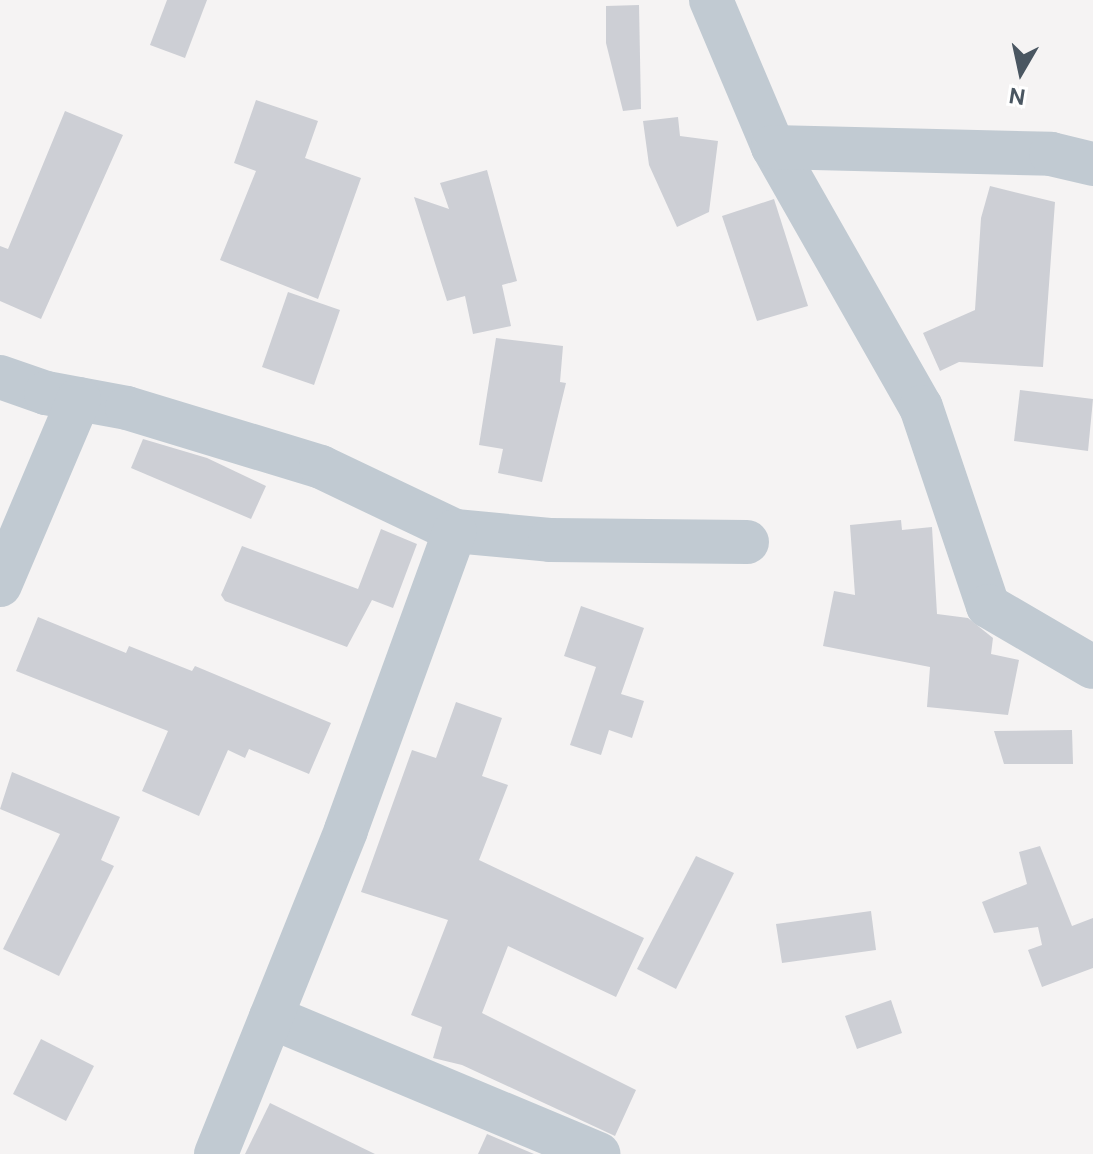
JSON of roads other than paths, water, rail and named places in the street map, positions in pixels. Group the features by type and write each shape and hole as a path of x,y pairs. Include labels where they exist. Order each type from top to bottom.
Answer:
{"street":[{"path":"711,0 773,147 921,407 988,606 1093,667"},
{"path":"773,147 1051,154 1093,164"},
{"path":"0,377 79,399 127,408 321,467 455,531 550,540 747,542"},
{"path":"0,585 79,399"},
{"path":"216,1154 346,830 455,531"},
{"path":"271,1017 599,1154"}]}
